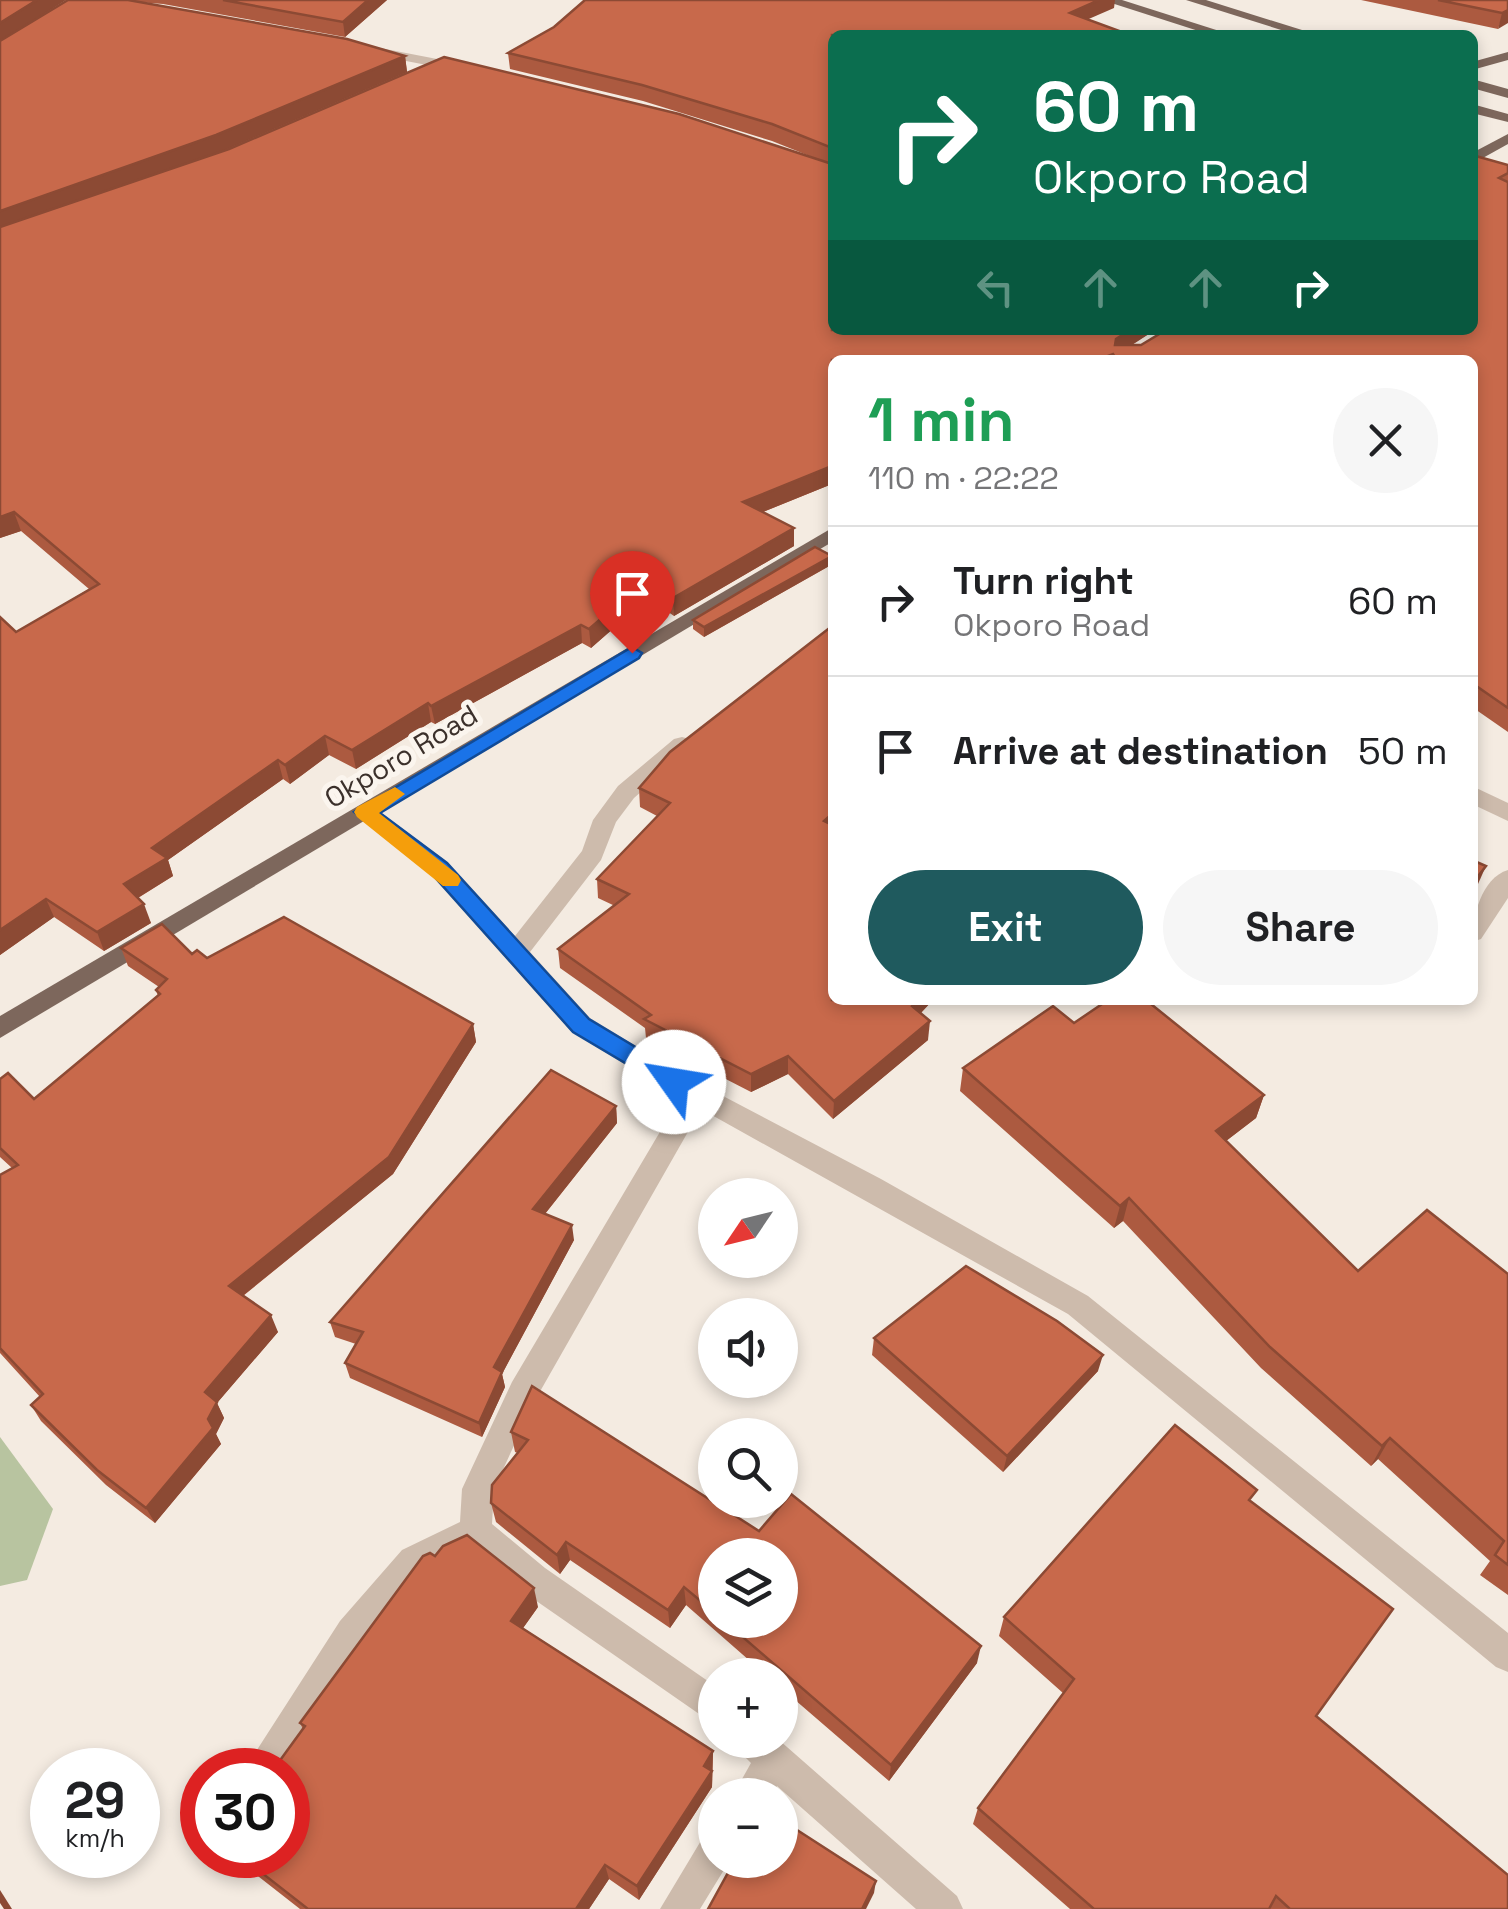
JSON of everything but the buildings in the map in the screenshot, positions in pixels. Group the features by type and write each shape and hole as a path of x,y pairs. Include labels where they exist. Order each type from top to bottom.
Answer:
{"main road":[{"path":"1108,0 1208,30"},
{"path":"1192,0 1295,30"},
{"path":"1478,64 1508,56"},
{"path":"1478,85 1508,94"},
{"path":"1478,110 1508,118"},
{"path":"1478,156 1508,138"},
{"name":"Okporo Road","path":"0,1028 828,536"}],"street":[{"path":"353,47 484,72"},
{"path":"416,78 447,64"},
{"path":"516,952 593,854 604,820 626,792 682,744"},
{"path":"1478,797 1508,813"},
{"path":"364,812 439,868 581,1025 696,1094 1078,1305 1508,1655"},
{"path":"1478,923 1508,878"},
{"path":"696,1094 523,1392 478,1490 476,1530 518,1571 698,1693"},
{"path":"276,1748 352,1633 414,1561 476,1530"},
{"path":"772,1758 944,1909"},
{"path":"679,1909 699,1878"}],"green space":[{"path":"0,1437 53,1509 27,1580 0,1586"}],"slow traffic":[{"path":"395,794 364,812 450,880"}],"route":[{"path":"632,653 364,812 439,868 581,1025 674,1082"}]}
